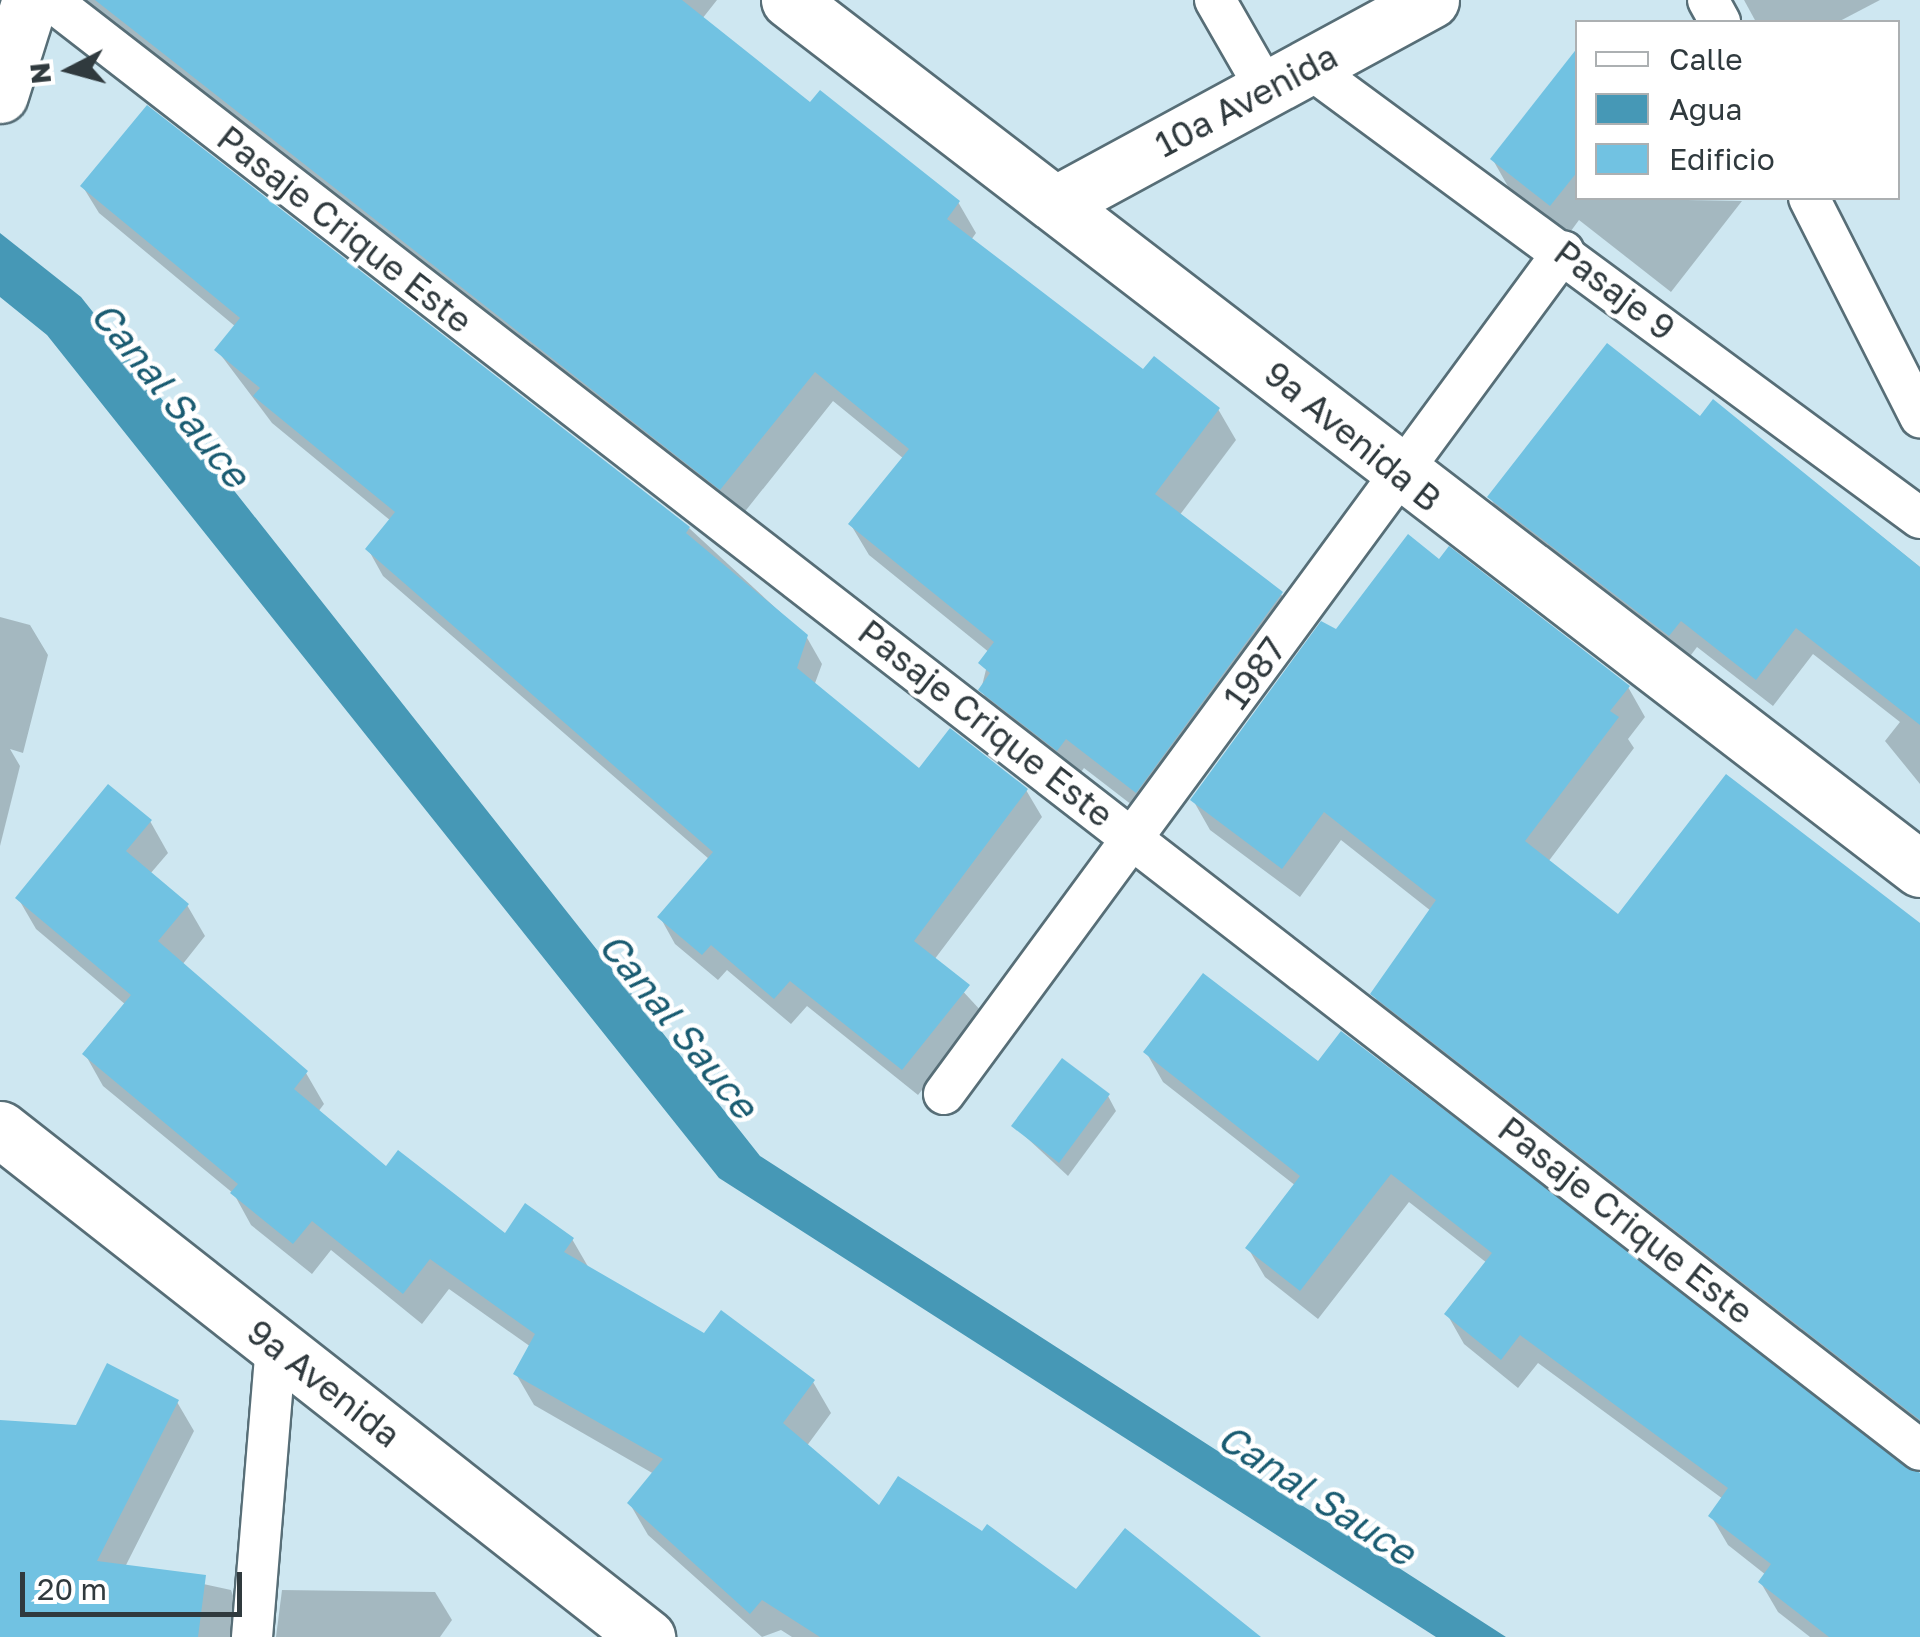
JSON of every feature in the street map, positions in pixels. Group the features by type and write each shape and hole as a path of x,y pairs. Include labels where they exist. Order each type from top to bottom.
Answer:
{"street":[{"path":"0,94 30,0"},
{"name":"9a Avenida B","path":"788,0 1061,201 1399,475 1920,869"},
{"name":"10a Avenida","path":"1061,201 1431,0"},
{"name":"9a Avenida","path":"0,1129 648,1637"}],"lane":[{"name":"Pasaje Crique Este","path":"50,0 1920,1450"},
{"path":"1214,4 1287,78"},
{"name":"Pasaje 9","path":"1287,78 1564,251 1920,518"},
{"path":"1810,200 1920,417"},
{"name":"1987","path":"944,1094 1564,251"},
{"path":"252,1637 276,1346"}],"water":[{"path":"0,233 81,297 760,1156 1506,1637 1436,1637 719,1178 47,335 0,297"}],"building":[{"path":"95,0 682,0 810,102 820,90 960,201 947,219 1143,369 1154,356 1220,408 1155,494 1283,592 1136,793 1066,739 1057,751 978,690 990,673 978,663 994,642 848,524 909,449 815,372 720,490"},
{"path":"1575,51 1575,175 1550,206 1490,159"},
{"path":"147,105 690,527 686,533 808,635 797,668 919,768 950,728 1028,789 914,941 970,985 902,1070 790,981 774,999 711,945 702,955 657,917 713,852 365,549 395,512 253,396 260,388 214,350 240,318 80,186"},
{"path":"1607,343 1700,416 1713,399 1920,567 1920,725 1796,628 1756,680 1681,621 1669,636 1487,497"},
{"path":"1408,534 1439,559 1449,546 1630,686 1610,711 1619,717 1525,841 1618,914 1726,774 1920,923 1920,1420 1370,994 1436,900 1324,812 1282,869 1190,800 1321,621 1336,629"},
{"path":"108,784 152,820 126,851 189,904 158,941 308,1071 294,1089 386,1166 398,1150 505,1233 525,1203 574,1238 564,1252 704,1333 721,1310 815,1380 783,1423 879,1505 898,1476 982,1531 987,1524 1076,1589 1125,1528 1261,1637 820,1637 762,1600 750,1614 627,1503 663,1459 513,1374 535,1334 430,1259 403,1294 312,1221 293,1244 230,1193 238,1184 82,1054 131,995 15,898"},
{"path":"1203,973 1318,1061 1341,1031 1920,1473 1920,1637 1829,1637 1758,1582 1771,1564 1708,1516 1728,1488 1520,1335 1501,1360 1444,1314 1492,1253 1391,1174 1300,1291 1245,1248 1300,1176 1143,1052"},
{"path":"1062,1058 1110,1094 1059,1163 1011,1126"},
{"path":"107,1363 179,1400 97,1561 206,1575 198,1637 0,1637 0,1420 76,1425"}],"water label":[{"name":"Canal Sauce","path":"171,394"},
{"name":"Canal Sauce","path":"679,1025"},
{"name":"Canal Sauce","path":"1317,1494"}]}
